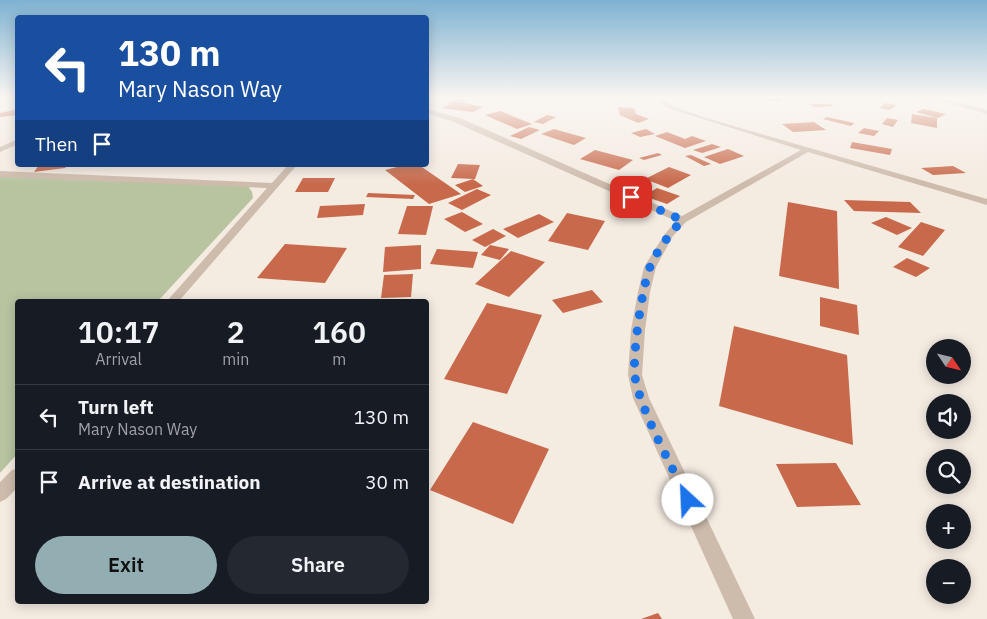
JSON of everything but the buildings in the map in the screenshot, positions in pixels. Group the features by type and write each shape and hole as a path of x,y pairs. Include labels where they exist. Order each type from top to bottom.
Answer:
{"street":[{"path":"471,126 682,220"},
{"path":"729,126 987,202"},
{"path":"0,150 15,142"},
{"path":"744,619 640,398 635,375 638,330 650,267 669,234 682,220 808,149"},
{"path":"175,299 291,167"},
{"path":"0,174 275,186"},
{"path":"0,494 15,478"}],"green space":[{"path":"0,174 248,186 253,198 160,299 15,299 15,456 0,473"}],"route":[{"path":"631,197 682,220 669,234 650,267 638,330 635,375 640,398 688,500"}]}
